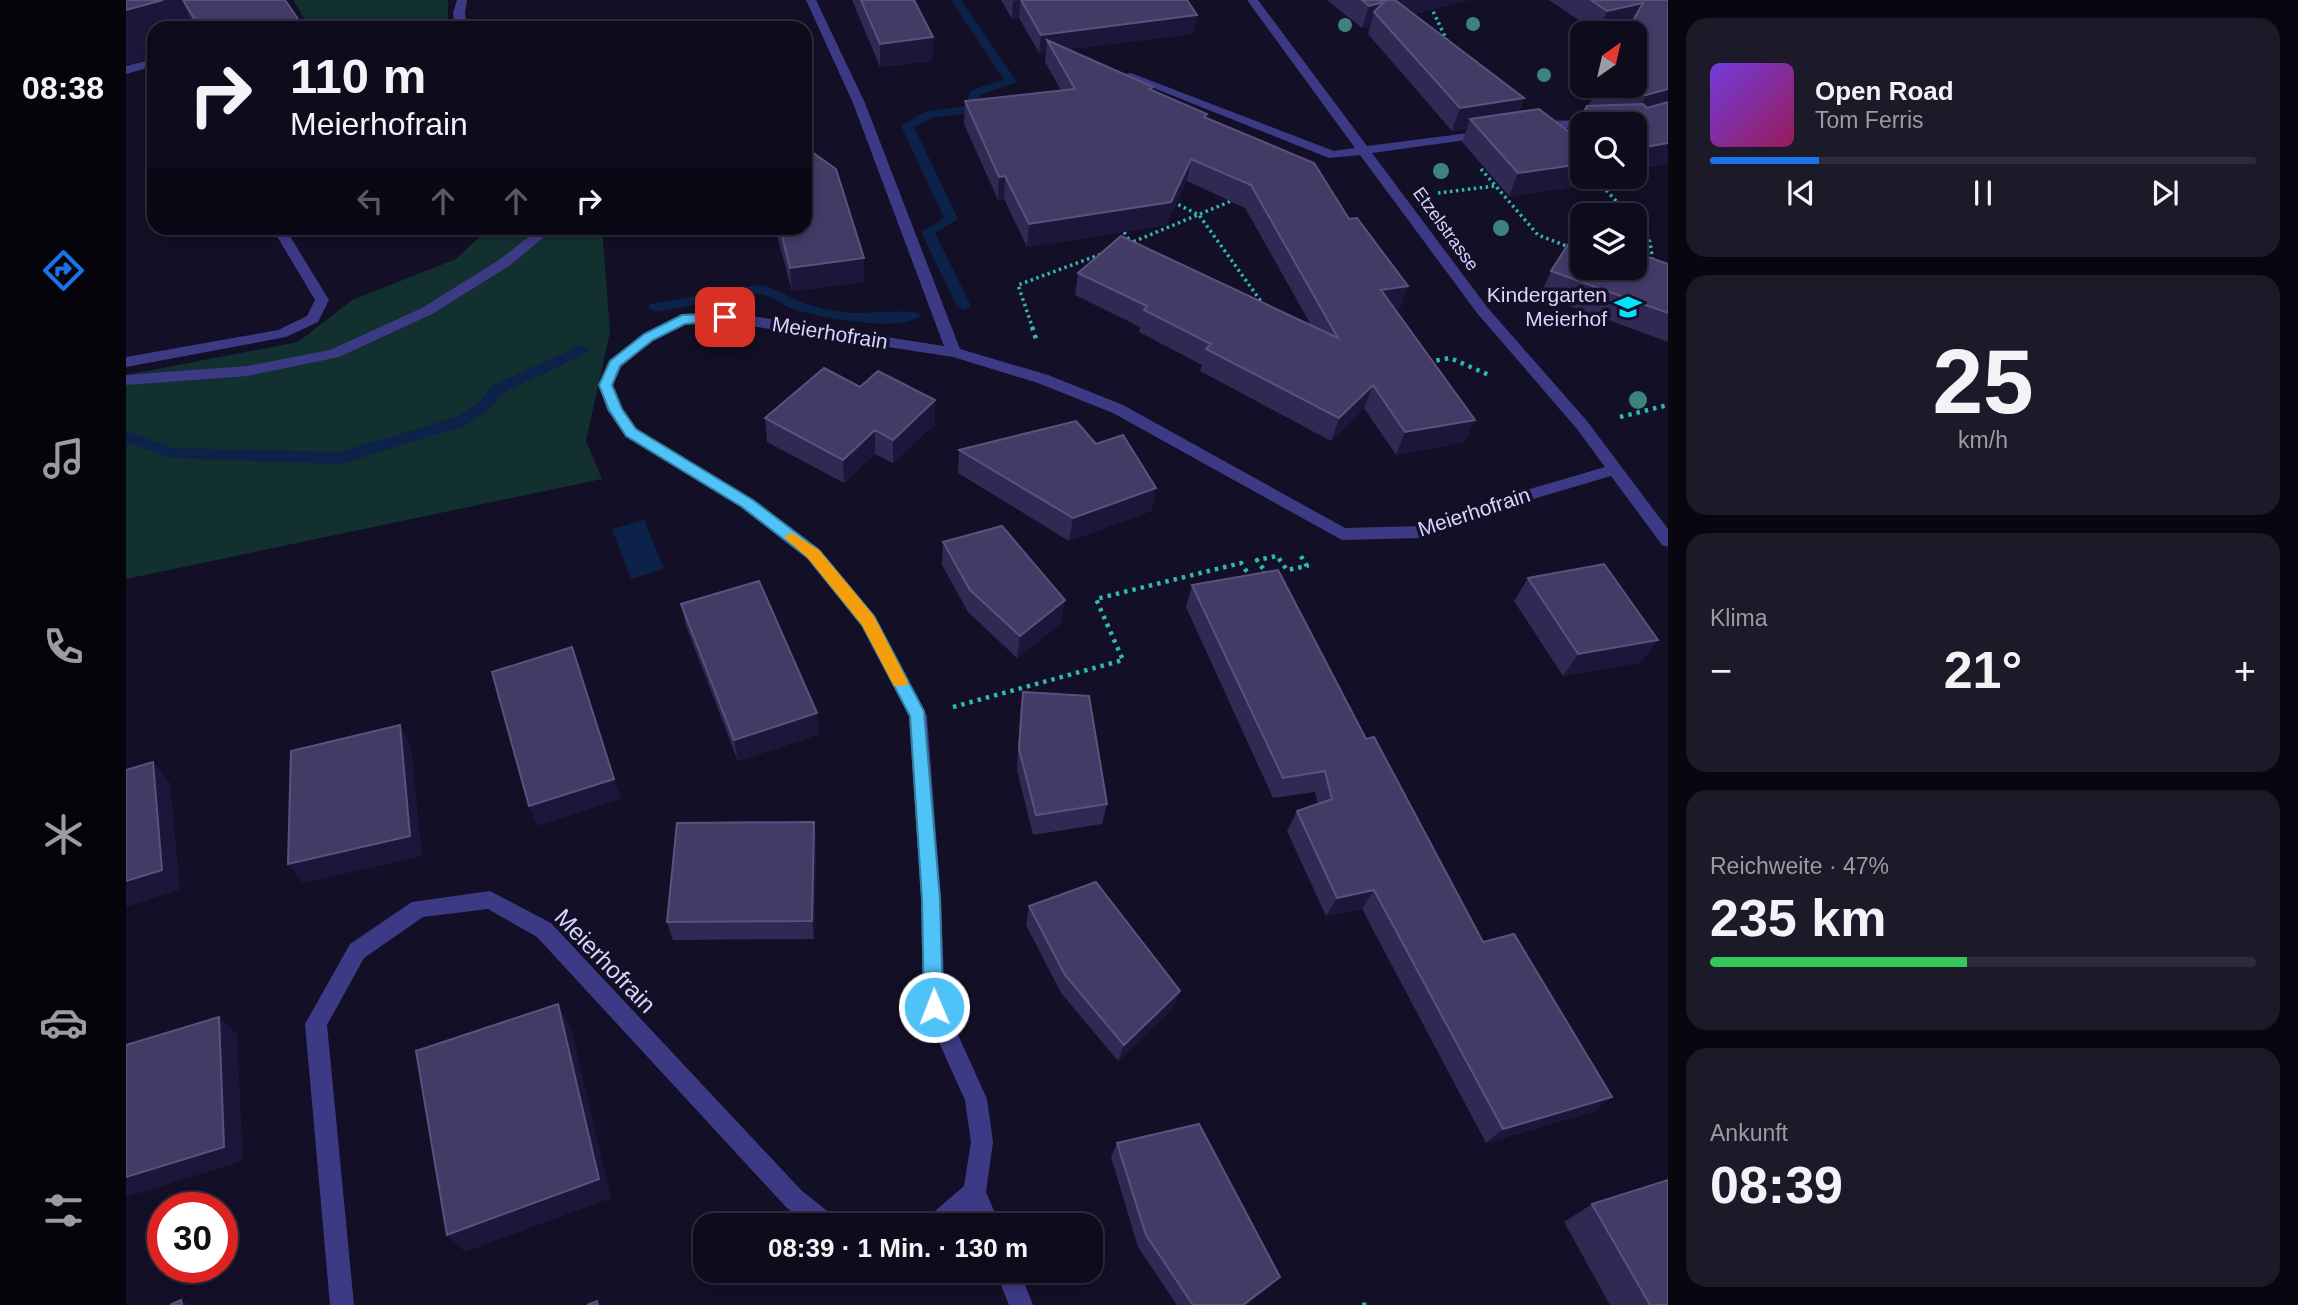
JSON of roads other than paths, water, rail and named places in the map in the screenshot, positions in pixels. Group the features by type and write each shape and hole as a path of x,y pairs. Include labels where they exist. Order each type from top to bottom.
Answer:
{"street":[{"path":"460,21 462,0"},
{"path":"811,0 859,103 954,352"},
{"name":"Etzelstrasse","path":"1252,0 1482,310 1582,425 1668,541"},
{"path":"126,69 147,64"},
{"path":"1127,75 1333,155 1504,131"},
{"path":"1528,127 1570,125"},
{"path":"126,362 281,334 313,319 322,300 283,235"},
{"path":"126,380 247,370 334,354 427,311 504,263 539,235"},
{"name":"Meierhofrain","path":"975,1192 982,1142 976,1098 934,1007 931,899 918,716 868,621 813,554 748,504 631,433 615,410 606,385 615,364 648,337 682,320 725,317 954,352 1043,379 1118,409 1342,534 1423,531 1548,487 1614,470"},
{"name":"Meierhofrain","path":"342,1305 316,1024 356,951 419,908 490,900 544,930 794,1199 812,1213"},
{"path":"950,1213 975,1192 983,1213"},
{"path":"1012,1283 1021,1305"}],"water":[{"path":"644,520 664,569 631,579 612,529"}],"waterway":[{"path":"956,0 1011,82 975,93 970,109 928,115 907,126 951,219 928,232 964,306"},
{"path":"655,307 758,289 771,291 796,305 840,316 884,318 914,315"},
{"path":"126,436 170,453 340,458 459,422 484,406 498,389 582,350"}],"place":[{"name":"Kindergarten Meierhof","path":"1628,307"}]}
